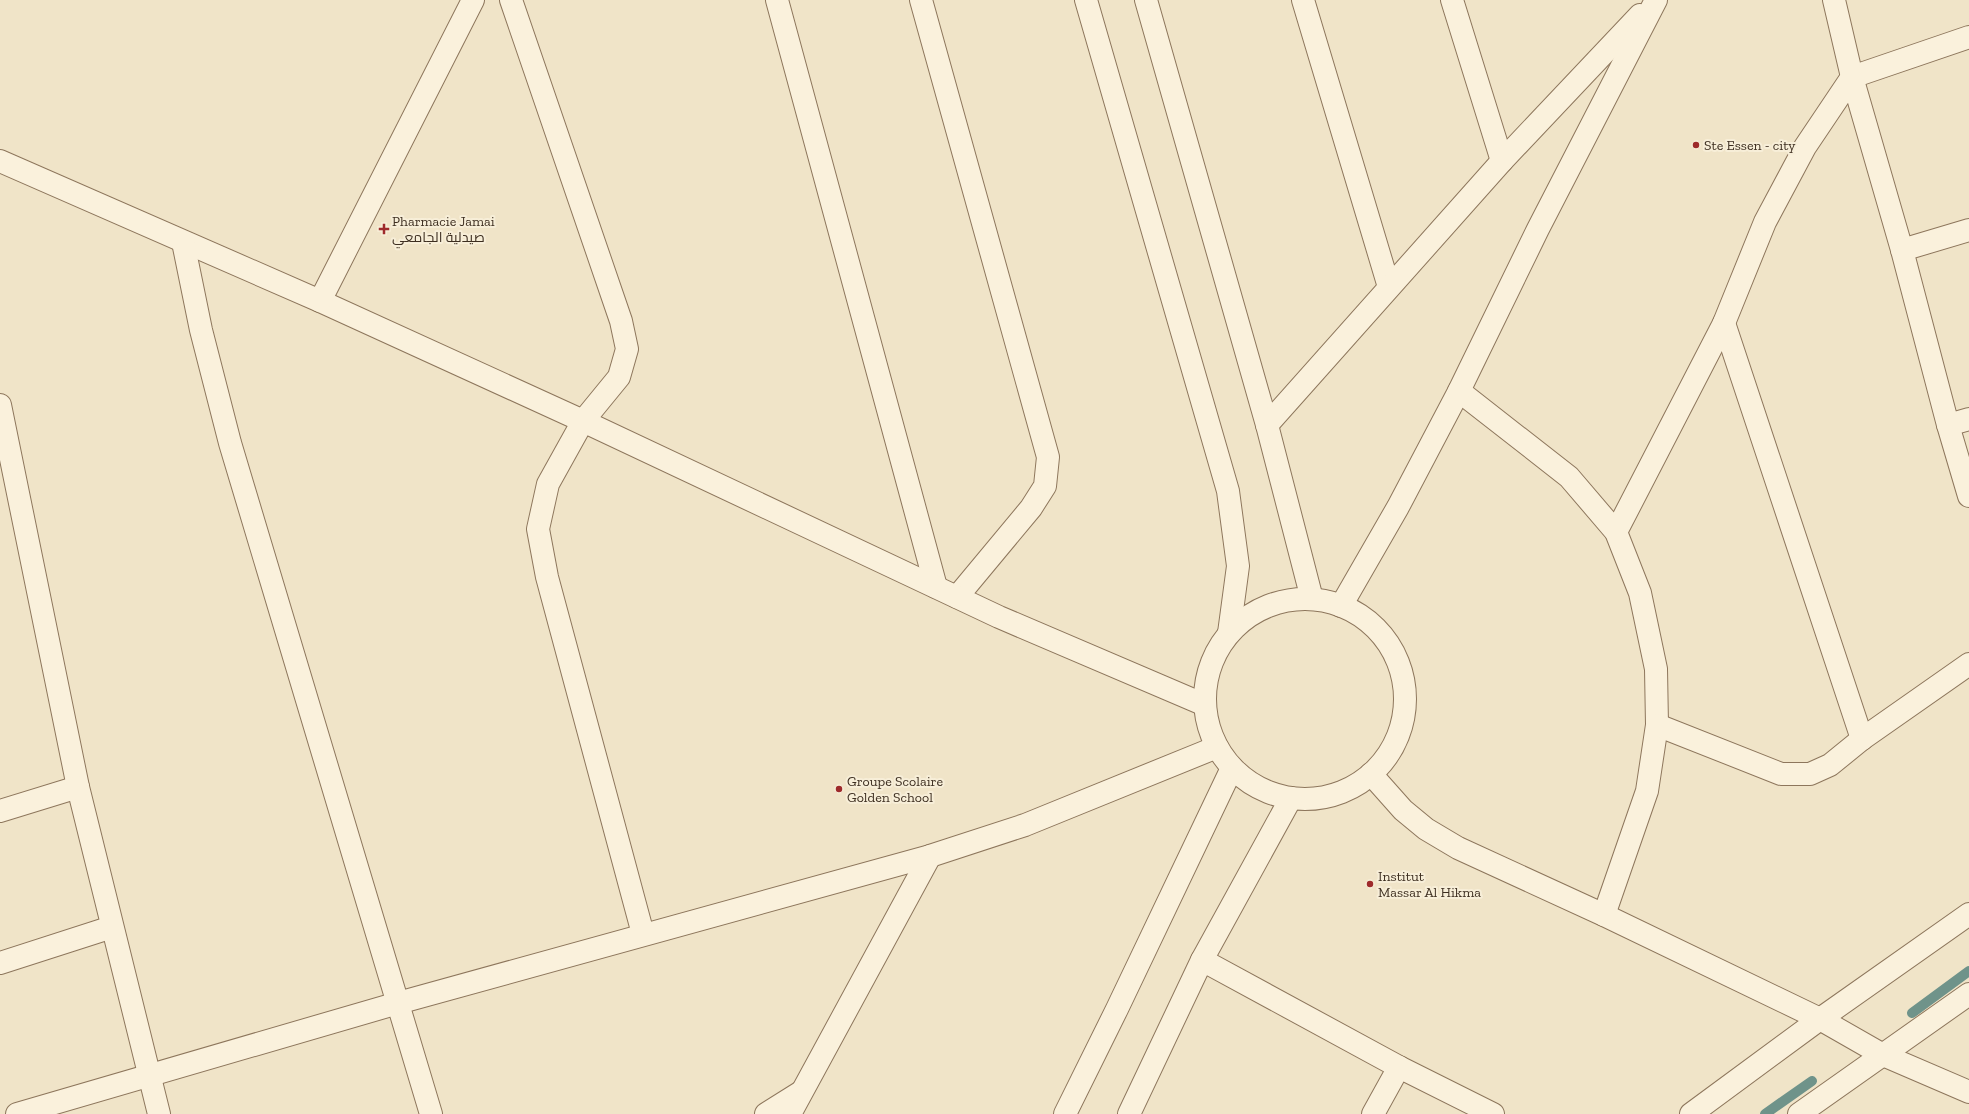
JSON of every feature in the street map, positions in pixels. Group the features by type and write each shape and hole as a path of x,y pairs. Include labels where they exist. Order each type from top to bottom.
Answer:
{"street":[{"path":"320,302 473,0"},
{"path":"511,0 621,320 627,349 619,376 583,421 548,484 538,529 547,577 643,934"},
{"path":"777,0 936,587"},
{"path":"921,0 1048,457 1045,486 1031,508 957,597"},
{"path":"1086,0 1228,491 1238,566 1229,633"},
{"path":"1146,0 1267,425 1312,599"},
{"path":"1302,0 1389,287"},
{"path":"1452,0 1502,161"},
{"path":"1267,425 1502,161 1655,0"},
{"path":"1341,606 1398,507 1459,391 1538,229 1655,0"},
{"path":"1834,0 1852,77 1902,250 1948,426 1969,496"},
{"path":"1616,532 1724,323 1765,222 1805,147 1852,77 1969,38"},
{"path":"0,161 320,302 583,421 957,597 1205,705"},
{"path":"1902,250 1969,230"},
{"path":"183,242 201,330 230,443 431,1114"},
{"path":"1724,323 1862,740"},
{"path":"1459,391 1569,477 1616,532 1640,593 1656,668 1658,725 1647,791 1604,915"},
{"path":"0,405 78,787 160,1114"},
{"path":"1948,426 1969,420"},
{"path":"1312,599 1332,602 1341,606 1368,621 1382,636 1393,653 1403,682 1404,713 1399,732 1390,751 1371,774 1347,790 1329,796 1310,799 1290,798 1279,796 1259,788 1232,768 1217,747 1206,720 1206,683 1216,651 1229,633 1242,621 1256,611 1280,601 1312,599"},
{"path":"1658,725 1781,774 1810,774 1830,765 1862,740 1969,664"},
{"path":"17,1114 398,1003 643,934 930,856 1025,825 1217,747"},
{"path":"1065,1114 1118,1009 1232,768"},
{"path":"1371,774 1403,810 1426,829 1458,848 1604,915 1820,1019 1883,1055 1969,1092"},
{"path":"0,810 78,787"},
{"path":"1129,1114 1202,960 1290,798"},
{"path":"790,1114 930,856"},
{"path":"1691,1114 1820,1019 1969,914"},
{"path":"0,963 112,927"},
{"path":"1202,960 1399,1068 1493,1114"},
{"path":"1799,1114 1969,994"},
{"path":"1373,1114 1399,1068"},
{"path":"766,1114 801,1092"}],"waterway":[{"path":"1912,1013 1969,971"},
{"path":"1765,1114 1812,1081"}],"place":[{"name":"Ste Essen - city","path":"1696,145"},
{"name":"Pharmacie Jamai صيدلية الجامعي","path":"384,229"},
{"name":"Groupe Scolaire Golden School","path":"839,789"},
{"name":"Institut Massar Al Hikma","path":"1370,884"}]}
